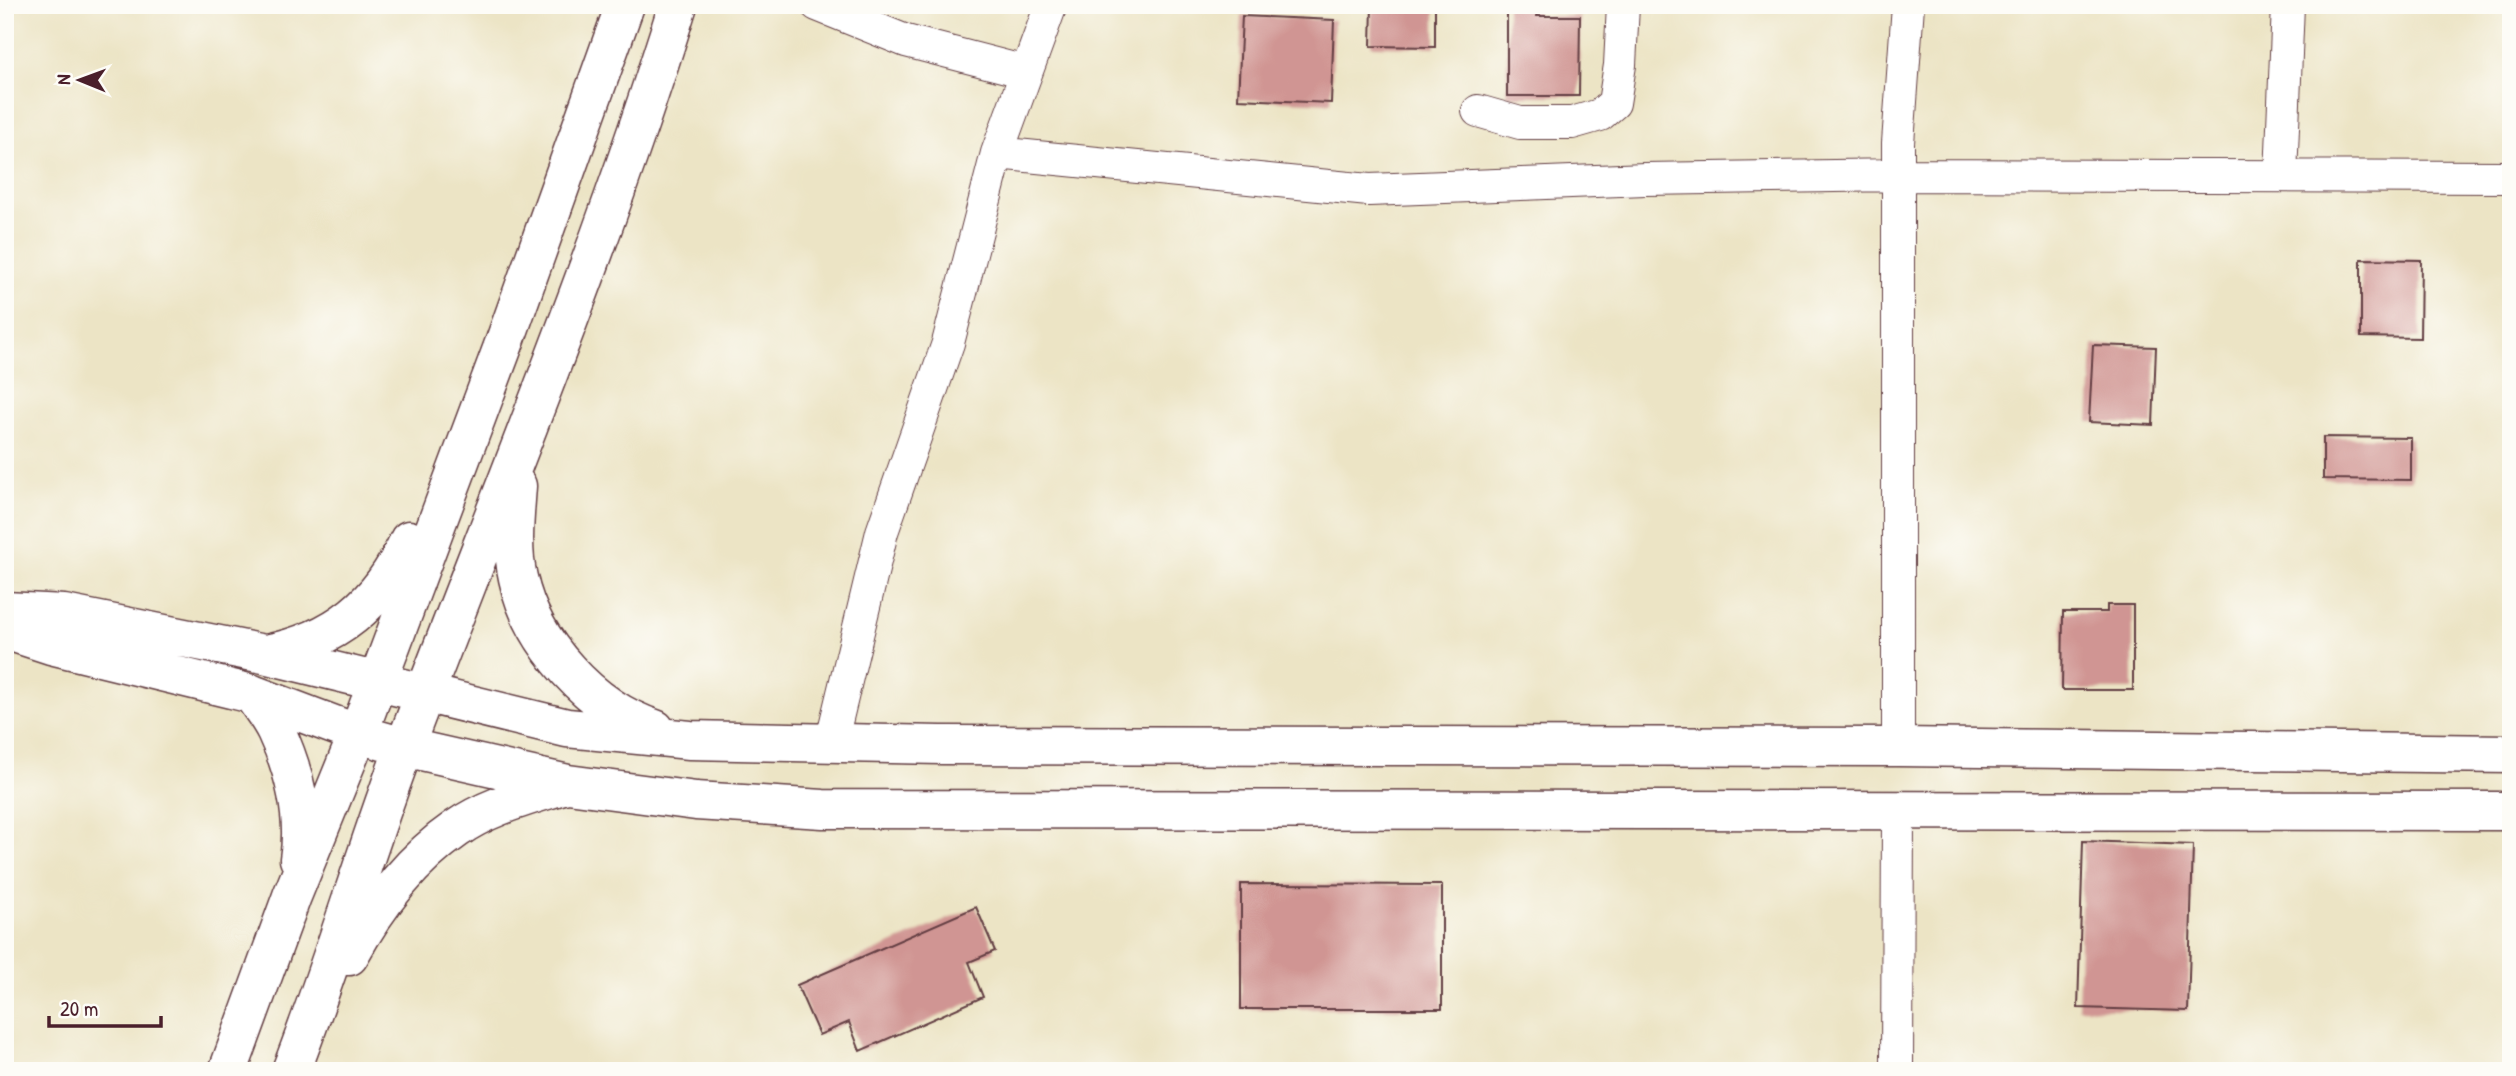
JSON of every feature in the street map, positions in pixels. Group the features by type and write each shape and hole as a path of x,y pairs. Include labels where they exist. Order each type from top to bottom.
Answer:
{"street":[{"path":"228,1071 292,896 358,734 505,341 625,5"},
{"path":"297,1056 404,747 528,432 644,113 678,5"},
{"path":"817,5 906,41 1026,72"},
{"path":"831,743 882,532 948,343 997,153 1051,5"},
{"path":"1478,111 1520,123 1572,123 1600,115 1614,103 1620,65 1623,5"},
{"path":"1898,747 1898,143 1908,5"},
{"path":"2281,176 2288,5"},
{"path":"997,153 1369,190 1645,179 1898,175 2511,177"},
{"path":"264,654 288,650 332,631 352,617 386,583 409,541 484,362 505,341"},
{"path":"528,432 517,484 514,532 518,579 536,625 564,666 600,700 642,725 690,740"},
{"path":"5,611 64,614 264,654 567,728 690,740 969,746 1898,747 2511,754"},
{"path":"5,630 51,645 252,694 358,734 404,747 568,783 696,801 822,809 2511,811"},
{"path":"252,694 275,729 291,769 299,811 300,854 292,896"},
{"path":"297,1056 366,925 409,870 456,829 524,798 568,783"},
{"path":"1898,810 1898,1071"}],"building":[{"path":"1372,5 1435,5 1435,47 1371,46"},
{"path":"1507,5 1538,5 1537,16 1580,16 1579,96 1507,96"},
{"path":"1242,16 1334,20 1331,103 1238,99"},
{"path":"2361,259 2421,260 2420,338 2361,337"},
{"path":"2093,345 2156,347 2153,425 2089,422"},
{"path":"2323,437 2411,438 2411,480 2323,479"},
{"path":"2107,605 2133,605 2133,690 2062,690 2063,612 2107,612"},
{"path":"2083,841 2193,845 2188,1011 2078,1008"},
{"path":"1241,884 1442,885 1442,1009 1241,1009"},
{"path":"976,907 995,951 969,962 983,997 860,1051 849,1022 819,1035 797,985"}]}
